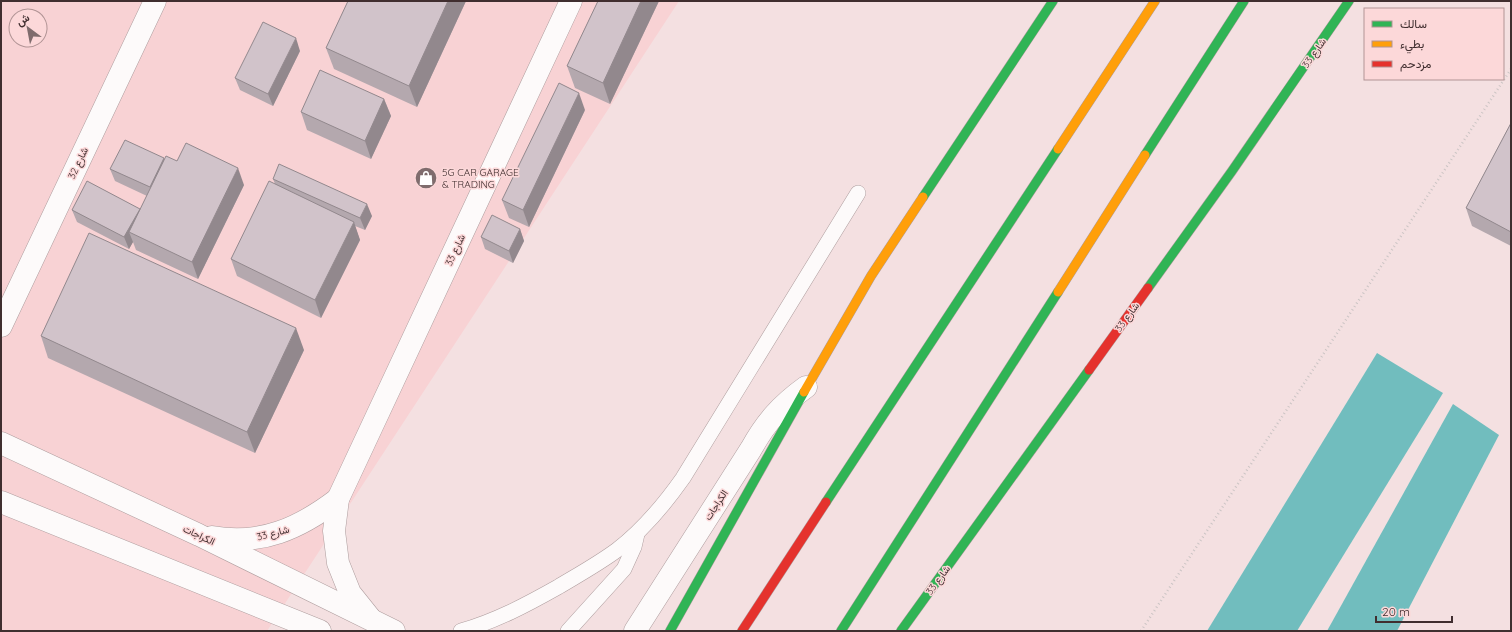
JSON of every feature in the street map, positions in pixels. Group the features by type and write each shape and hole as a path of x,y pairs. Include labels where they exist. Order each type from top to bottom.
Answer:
{"main road":[{"path":"670,631 806,387 871,276 1053,1"},
{"path":"742,631 1154,1"},
{"path":"841,631 1244,1"},
{"name":"شارع 33","path":"901,631 1232,171 1349,1"}],"street":[{"name":"شارع 32","path":"1,326 154,1"},
{"name":"شارع 33","path":"370,618 350,593 338,563 334,531 338,499 571,1"},
{"name":"الكراجات","path":"635,631 761,431 774,414 789,399 806,387"},
{"name":"الكراجات","path":"3,441 370,618 394,631"},
{"name":"شارع 33","path":"199,535 223,539 248,539 273,535 296,526 318,514 338,499"},
{"path":"1,502 320,631"}],"lane":[{"path":"461,631 503,617 598,563 636,534 669,498 683,478 858,193"},
{"path":"568,631 624,568 634,547 636,534"}],"path":[{"path":"1504,80 1511,69"},
{"path":"1141,631 1504,80"}],"shaded area":[{"path":"1,1 679,1 267,631 1,631"}],"water":[{"path":"1377,353 1443,393 1297,631 1207,631"},
{"path":"1453,404 1499,435 1397,631 1327,631"}],"building":[{"path":"348,1 448,1 409,86 326,48"},
{"path":"598,1 641,1 603,83 567,66"},
{"path":"263,22 296,38 268,94 235,78"},
{"path":"320,70 384,99 365,141 301,112"},
{"path":"559,83 579,93 523,210 502,200"},
{"path":"1511,123 1511,232 1466,208"},
{"path":"125,140 164,158 150,187 110,169"},
{"path":"186,143 238,168 192,262 129,232 166,156 177,161"},
{"path":"279,164 367,204 360,218 273,179"},
{"path":"87,181 140,209 124,237 72,210"},
{"path":"269,181 354,222 315,300 231,259"},
{"path":"492,215 520,229 509,251 481,237"},
{"path":"89,233 296,328 247,432 41,336"}],"traffic: fast":[{"path":"923,197 1053,1"},
{"path":"1145,155 1244,1"},
{"path":"1148,288 1232,171 1349,1"},
{"path":"826,502 1058,149"},
{"path":"841,631 1058,292"},
{"path":"901,631 1089,370"},
{"path":"670,631 804,392"}],"traffic: slow":[{"path":"1058,149 1155,1"},
{"path":"1058,292 1145,155"},
{"path":"804,392 871,276 923,197"}],"traffic: jam":[{"path":"1089,370 1148,288"},
{"path":"742,631 826,502"}],"place":[{"name":"5G CAR GARAGE & TRADING","path":"426,178"}]}
